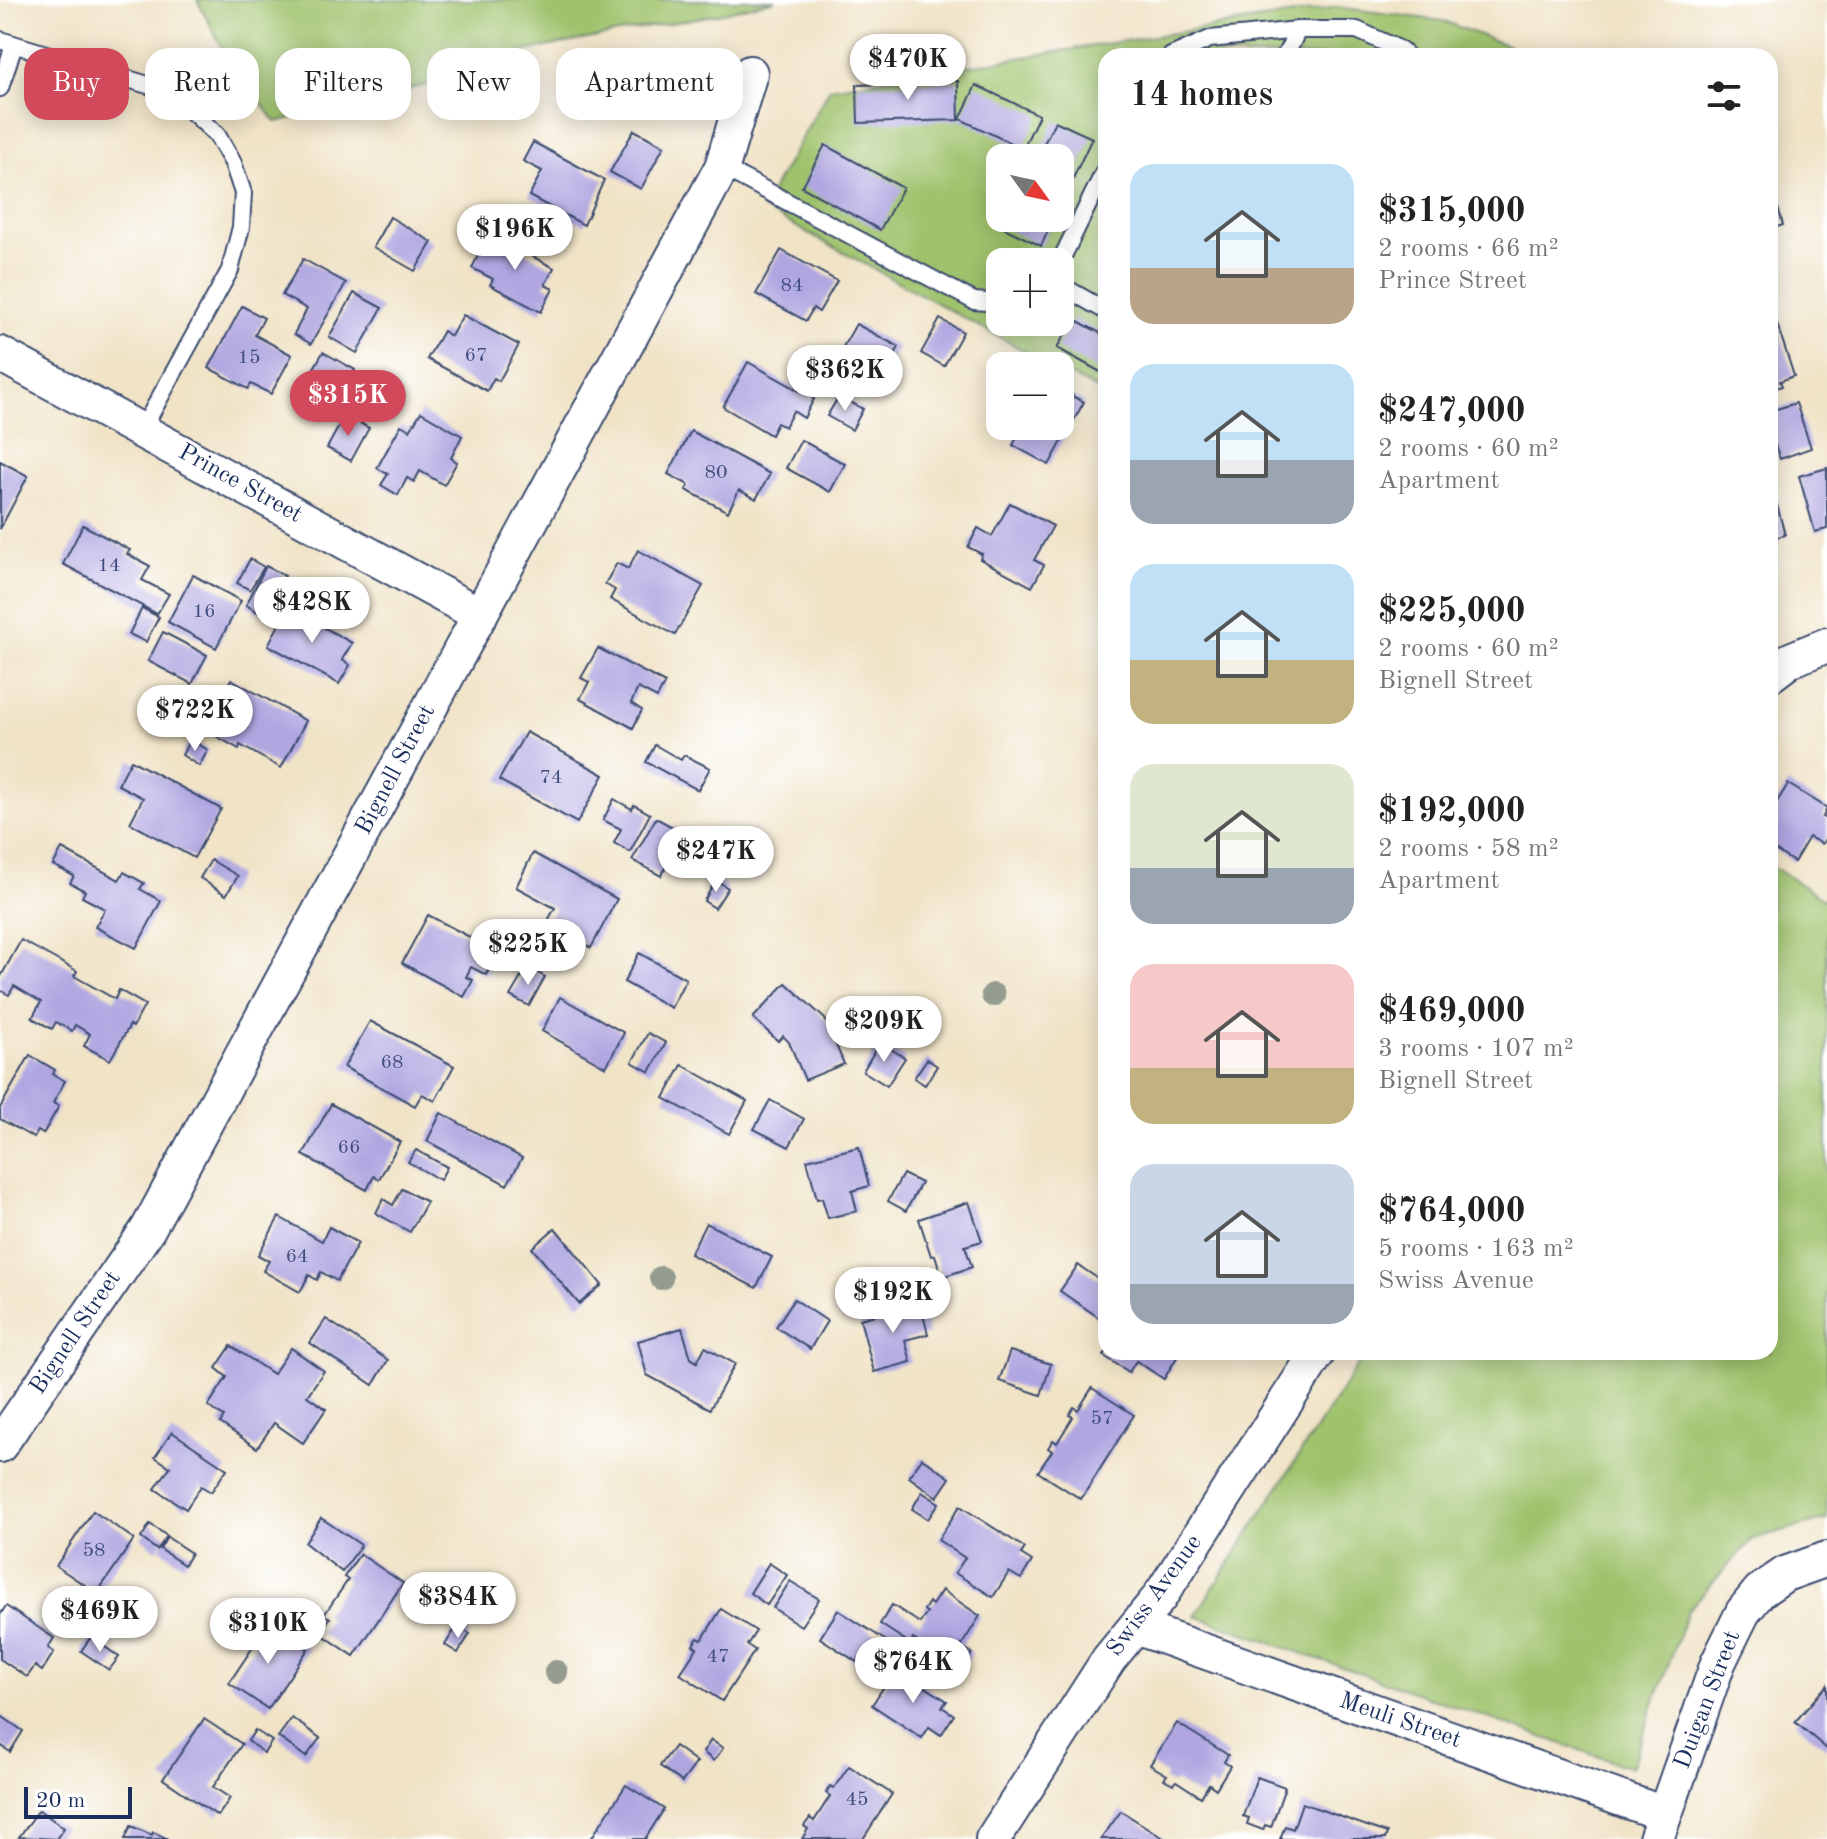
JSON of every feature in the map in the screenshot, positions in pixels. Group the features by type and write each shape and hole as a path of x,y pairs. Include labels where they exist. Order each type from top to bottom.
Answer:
{"street":[{"name":"Bignell Street","path":"0,1445 148,1229 722,167 750,73"},
{"name":"Prince Street","path":"0,354 480,615"},
{"path":"1778,669 1790,660 1827,645"},
{"name":"Swiss Avenue","path":"993,1839 1109,1659 1159,1598 1313,1360"},
{"name":"Duigan Street","path":"1660,1827 1718,1663 1743,1612 1760,1591 1785,1574 1827,1559"},
{"name":"Meuli Street","path":"1136,1627 1660,1827"}],"lane":[{"path":"1189,48 1210,39 1298,30 1357,30 1397,48"},
{"path":"1289,48 1298,30"},
{"path":"0,88 7,43 151,86 187,107 217,135 233,163 243,193 241,227 230,270 142,430"},
{"path":"722,167 974,301 986,302"},
{"path":"1067,248 1098,184"},
{"path":"1074,293 1098,306"}],"green space":[{"path":"197,0 776,0 540,48 427,48 427,85 411,89 411,48 275,48 275,120 284,120 276,122 259,99 259,48 222,48"},
{"path":"1337,7 1443,21 1514,48 1098,48 1098,391 1074,378 1074,352 1026,352 997,336 1074,336 1074,248 986,248 986,330 762,208 830,88"},
{"path":"1778,870 1827,901 1827,1519 1752,1539 1688,1610 1631,1768 1195,1616 1361,1360 1778,1360"}],"building":[{"path":"958,81 959,120 858,123 857,85"},
{"path":"976,85 1039,115 1025,144 1012,144 960,119"},
{"path":"1055,121 1092,138 1074,176 1074,144 1044,144"},
{"path":"634,130 664,146 641,189 610,172"},
{"path":"533,142 604,180 584,225 529,196 542,171 523,161"},
{"path":"825,145 903,188 880,230 802,187"},
{"path":"1778,208 1783,225 1778,227"},
{"path":"390,217 432,242 415,271 373,247"},
{"path":"1012,232 1048,232 1041,246"},
{"path":"489,233 554,268 545,285 553,289 541,312 490,285 493,279 472,268"},
{"path":"781,250 837,281 819,312 813,308 806,321 756,294"},
{"path":"303,259 346,283 311,344 294,334 307,309 282,295"},
{"path":"354,293 382,308 357,353 329,337"},
{"path":"242,306 264,318 255,335 292,355 271,394 251,384 248,389 209,368"},
{"path":"463,315 519,345 499,381 494,378 487,391 427,359 443,331 451,336"},
{"path":"940,319 963,332 944,366 921,353"},
{"path":"1074,319 1098,332 1098,371 1074,357 1074,352 1057,348 1064,336 1074,336"},
{"path":"856,324 899,347 882,377 839,354"},
{"path":"1778,327 1794,376 1780,381 1782,386 1778,387"},
{"path":"323,352 355,370 334,409 301,391"},
{"path":"748,362 814,399 804,418 793,411 785,427 777,423 771,435 723,407"},
{"path":"839,396 863,409 852,430 827,416"},
{"path":"1074,397 1084,402 1074,420"},
{"path":"1796,403 1811,448 1780,459 1778,409"},
{"path":"421,412 462,436 451,458 457,462 444,485 420,471 414,482 407,478 398,495 381,485 388,474 377,468 401,425 410,430"},
{"path":"345,415 369,428 351,461 327,448"},
{"path":"691,431 770,474 756,499 739,490 728,512 686,490 689,485 668,474"},
{"path":"801,440 845,464 830,492 786,468"},
{"path":"1016,440 1063,440 1049,465 1013,445"},
{"path":"0,461 28,476 0,529"},
{"path":"1827,468 1827,529 1815,532 1799,476"},
{"path":"1010,503 1053,526 1034,560 1044,565 1032,587 980,559 982,554 968,547 978,528 992,536"},
{"path":"1778,509 1785,535 1778,537"},
{"path":"83,525 130,550 127,554 150,566 142,580 169,594 157,614 63,564"},
{"path":"638,550 703,586 675,635 610,599 615,590 605,584 617,563 628,569"},
{"path":"250,559 264,567 250,590 237,583"},
{"path":"266,566 285,576 265,616 246,605"},
{"path":"193,575 241,601 216,648 168,622"},
{"path":"142,608 159,617 146,642 129,634"},
{"path":"287,610 302,618 306,611 326,622 323,627 352,643 342,660 350,665 339,684 268,645"},
{"path":"163,632 207,655 192,684 148,661"},
{"path":"598,648 665,683 657,698 638,688 631,703 642,710 633,728 580,699 589,682 581,678"},
{"path":"231,679 306,721 281,768 240,745 239,749 205,726"},
{"path":"526,732 604,775 577,823 499,780"},
{"path":"190,740 208,750 199,766 182,755"},
{"path":"655,745 681,760 684,755 710,768 698,790 646,762"},
{"path":"131,760 221,809 194,858 130,823 143,798 118,785"},
{"path":"1788,784 1827,808 1823,817 1827,819 1827,836 1822,844 1809,837 1794,862 1778,852 1778,800"},
{"path":"614,799 650,814 630,852 614,843 621,829 603,820"},
{"path":"656,818 685,834 661,876 632,860"},
{"path":"62,849 119,880 124,872 144,883 140,889 161,901 136,948 95,927 105,909 82,897 85,891 70,883 74,876 53,865"},
{"path":"533,853 617,899 591,948 546,924 555,908 516,887"},
{"path":"211,860 238,876 226,895 200,878"},
{"path":"716,880 728,888 715,908 704,901"},
{"path":"428,915 498,952 486,975 471,967 466,977 473,980 464,997 402,963"},
{"path":"21,940 77,971 74,976 115,999 119,990 145,1005 110,1060 84,1046 90,1034 75,1025 72,1031 56,1022 52,1029 32,1018 41,1002 14,986 9,995 0,990 0,978"},
{"path":"639,953 686,979 671,1008 624,982"},
{"path":"527,967 545,977 529,1006 510,996"},
{"path":"786,983 825,1019 844,1064 805,1080 789,1042 783,1036 778,1041 753,1018"},
{"path":"560,997 624,1033 606,1067 542,1031"},
{"path":"370,1021 454,1066 435,1101 422,1094 415,1106 344,1067"},
{"path":"648,1033 666,1043 650,1072 632,1062"},
{"path":"880,1042 905,1058 887,1086 863,1071"},
{"path":"30,1055 55,1070 53,1074 65,1081 53,1103 59,1106 43,1134 38,1131 34,1138 0,1119 0,1108"},
{"path":"927,1059 937,1066 925,1085 914,1078"},
{"path":"682,1065 747,1101 729,1134 664,1098"},
{"path":"770,1100 804,1119 789,1147 754,1129"},
{"path":"331,1104 400,1142 379,1179 374,1176 367,1190 303,1155"},
{"path":"441,1113 522,1158 507,1185 427,1141"},
{"path":"859,1147 869,1186 852,1191 857,1211 828,1218 822,1198 817,1199 807,1160"},
{"path":"416,1150 447,1167 440,1180 408,1162"},
{"path":"903,1174 921,1183 906,1211 888,1201"},
{"path":"402,1189 427,1202 410,1232 376,1213 383,1199 393,1205"},
{"path":"969,1202 982,1241 965,1246 972,1267 942,1277 935,1255 931,1256 919,1219"},
{"path":"279,1217 322,1241 329,1227 358,1243 337,1281 321,1272 317,1280 309,1275 300,1292 263,1271 269,1261 258,1255"},
{"path":"706,1223 772,1257 756,1288 690,1254"},
{"path":"555,1228 602,1285 579,1304 532,1248"},
{"path":"1078,1265 1098,1279 1098,1317 1060,1291"},
{"path":"794,1299 827,1321 810,1349 776,1327"},
{"path":"920,1303 928,1334 905,1340 911,1362 874,1372 860,1319"},
{"path":"326,1319 388,1360 373,1385 310,1343"},
{"path":"682,1328 691,1358 697,1362 705,1347 735,1364 710,1409 647,1375 638,1341"},
{"path":"231,1346 273,1374 291,1348 324,1371 307,1396 326,1409 303,1443 274,1423 257,1448 220,1423 224,1417 208,1406 227,1377 216,1368"},
{"path":"1010,1351 1051,1364 1041,1395 999,1381"},
{"path":"1110,1360 1175,1360 1164,1379 1136,1361 1129,1372"},
{"path":"1092,1388 1134,1415 1081,1499 1038,1472 1052,1451 1048,1448 1053,1440 1057,1443 1073,1417 1069,1415 1074,1407 1078,1410"},
{"path":"172,1432 227,1469 211,1492 201,1486 186,1509 155,1489 170,1467 155,1457"},
{"path":"922,1458 950,1478 937,1497 909,1477"},
{"path":"922,1492 939,1503 928,1519 912,1509"},
{"path":"960,1506 1025,1548 1021,1554 1032,1561 1021,1579 1009,1572 993,1597 955,1573 965,1558 938,1540"},
{"path":"93,1511 134,1539 97,1593 56,1566"},
{"path":"321,1518 361,1545 342,1572 305,1543"},
{"path":"150,1524 167,1536 157,1550 141,1538"},
{"path":"167,1537 191,1553 184,1565 160,1549"},
{"path":"360,1554 403,1583 354,1656 320,1633 330,1618 324,1615 348,1580 344,1577"},
{"path":"769,1563 787,1575 767,1605 750,1593"},
{"path":"790,1581 819,1599 801,1626 773,1608"},
{"path":"942,1590 980,1616 961,1646 972,1653 961,1670 913,1639 911,1644 880,1624 892,1605 920,1623 927,1613 924,1610 929,1602 932,1605"},
{"path":"6,1606 54,1638 48,1648 54,1652 42,1671 35,1666 27,1677 0,1659 0,1615"},
{"path":"721,1609 756,1631 747,1645 755,1650 722,1701 680,1674 697,1648 693,1645 698,1638 702,1640"},
{"path":"838,1610 902,1651 891,1667 865,1649 857,1662 820,1638"},
{"path":"252,1611 263,1619 248,1640 236,1632"},
{"path":"269,1623 308,1649 268,1709 229,1683"},
{"path":"457,1626 470,1634 458,1653 445,1645"},
{"path":"91,1637 119,1657 109,1670 81,1651"},
{"path":"896,1668 947,1701 942,1707 954,1715 941,1735 929,1727 922,1738 872,1705"},
{"path":"1827,1685 1827,1749 1795,1722"},
{"path":"0,1715 23,1731 10,1752 2,1746 0,1748"},
{"path":"292,1718 320,1738 306,1757 278,1737"},
{"path":"204,1719 242,1744 213,1787 230,1798 218,1816 163,1779"},
{"path":"1177,1723 1228,1755 1224,1762 1230,1766 1216,1789 1209,1784 1201,1797 1176,1781 1173,1784 1164,1779 1167,1775 1150,1765"},
{"path":"255,1730 272,1741 264,1753 248,1741"},
{"path":"711,1740 723,1748 714,1761 703,1752"},
{"path":"675,1746 697,1762 682,1782 660,1766"},
{"path":"849,1766 892,1794 863,1839 802,1839 808,1829 804,1826 810,1818 814,1821 830,1796 826,1793 830,1786 834,1788"},
{"path":"1257,1777 1285,1787 1271,1827 1265,1825 1263,1830 1247,1824 1249,1818 1243,1816"},
{"path":"626,1785 664,1809 645,1839 592,1837"},
{"path":"1302,1803 1387,1833 1385,1839 1280,1839 1285,1826 1293,1829"},
{"path":"39,1810 64,1828 56,1839 19,1837"},
{"path":"1121,1811 1165,1839 1101,1839"},
{"path":"131,1826 152,1835 153,1832 168,1839 125,1839"}]}
